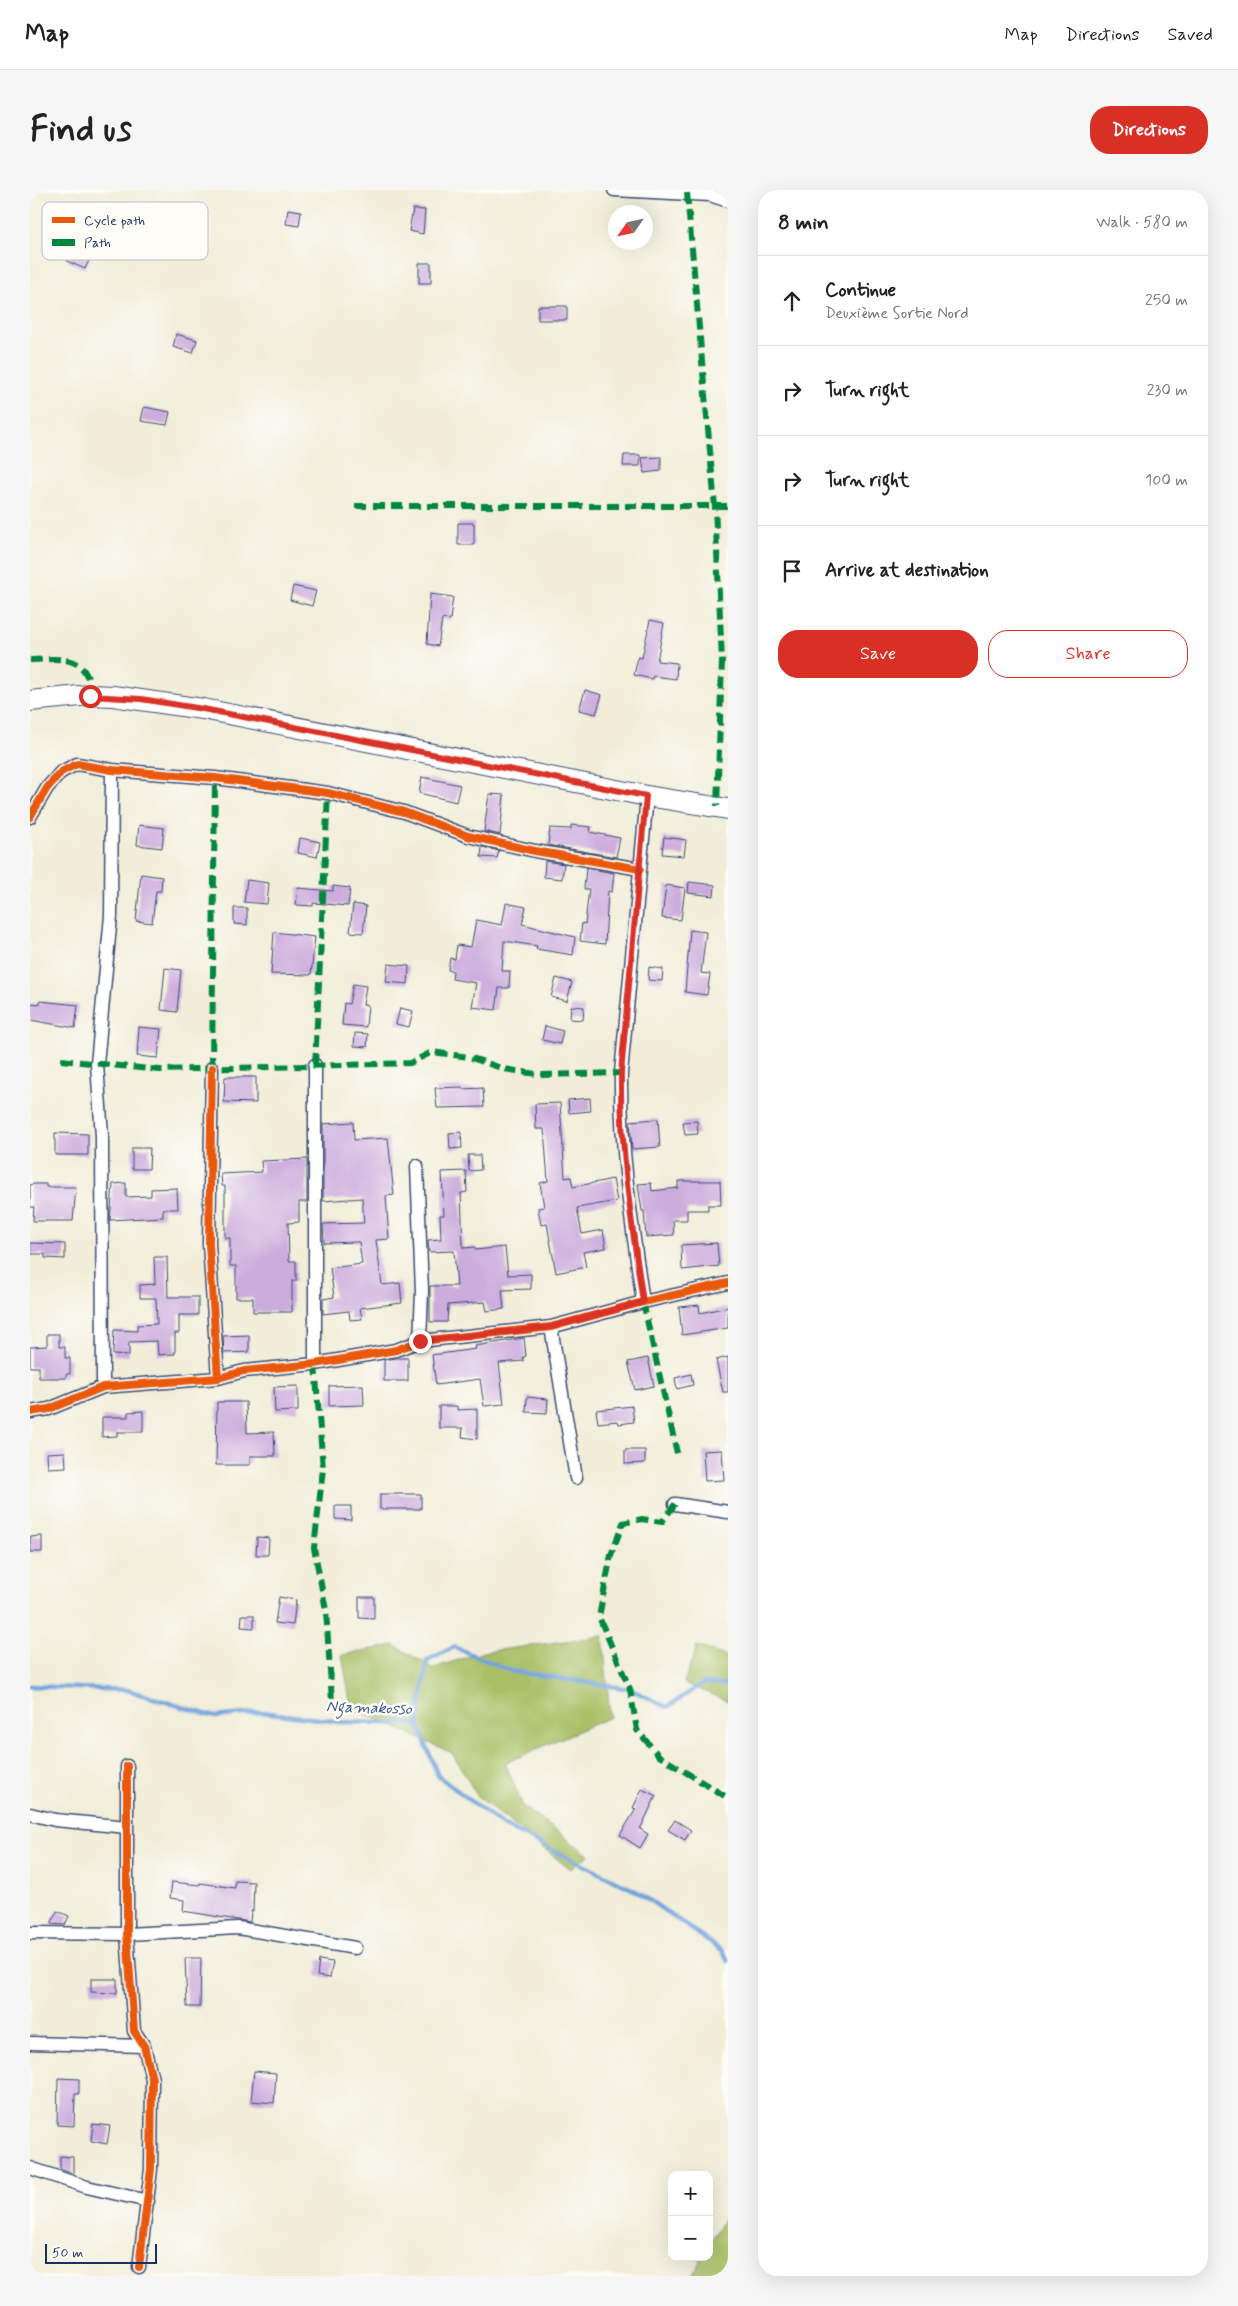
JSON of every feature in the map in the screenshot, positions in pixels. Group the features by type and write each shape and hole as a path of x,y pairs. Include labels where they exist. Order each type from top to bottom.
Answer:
{"main road":[{"path":"30,701 90,696 141,699 213,710 646,796 728,809"}],"street":[{"path":"617,190 710,195 728,201"},
{"path":"30,817 47,788 61,772 77,764 112,770 215,778 328,793 404,812 468,836 535,851 640,868"},
{"path":"103,1387 102,1136 97,1064 104,1011 111,916 112,770"},
{"path":"643,1302 625,1173 620,1113 621,1073 646,796"},
{"path":"315,1065 315,1364"},
{"path":"212,1068 209,1244 218,1378"},
{"path":"416,1166 422,1291 420,1341"},
{"path":"30,1412 49,1409 103,1387 218,1378 244,1371 315,1364 396,1350 420,1341 551,1327 643,1302 728,1283"},
{"path":"551,1327 576,1478"},
{"path":"675,1504 728,1512"},
{"path":"127,1766 127,1934 134,2031 144,2046 152,2079 151,2169 139,2267"},
{"path":"30,1814 56,1820 127,1827"},
{"path":"30,1933 127,1934 238,1928 355,1948"},
{"path":"30,2043 144,2046"},
{"path":"30,2168 87,2186 148,2201"}],"green space":[{"path":"603,1636 610,1717 505,1763 523,1806 589,1855 570,1869 478,1797 452,1753 351,1707 342,1655 394,1645 433,1668 484,1652"},
{"path":"697,1646 728,1657 728,1701 684,1683"},
{"path":"728,2211 728,2276 692,2276 700,2261 713,2261 713,2238"}],"building":[{"path":"288,209 301,211 299,226 286,224"},
{"path":"413,209 425,210 423,234 409,231"},
{"path":"67,260 89,260 85,269"},
{"path":"419,263 431,263 431,283 419,283"},
{"path":"538,306 567,306 567,320 538,320"},
{"path":"176,334 197,340 193,353 173,347"},
{"path":"144,407 170,412 167,425 141,421"},
{"path":"624,455 640,455 640,466 623,466"},
{"path":"661,457 661,471 644,473 642,458"},
{"path":"458,523 474,523 474,545 458,545"},
{"path":"293,586 316,591 312,606 290,600"},
{"path":"430,594 453,597 450,620 442,619 438,646 427,644"},
{"path":"650,620 664,623 657,661 677,663 676,679 653,676 652,679 634,675 638,657 642,658"},
{"path":"585,690 602,695 596,714 579,710"},
{"path":"422,777 460,785 456,802 419,793"},
{"path":"489,794 504,795 500,835 484,831"},
{"path":"139,825 164,828 162,848 137,845"},
{"path":"571,825 591,827 590,832 620,838 616,857 548,845 550,828 571,829"},
{"path":"664,837 686,840 684,856 662,854"},
{"path":"300,838 320,842 317,857 298,853"},
{"path":"482,847 499,851 497,858 481,857"},
{"path":"545,861 564,864 562,879 544,877"},
{"path":"586,868 614,873 612,892 608,891 605,944 580,941 582,923 585,924 589,889 584,889"},
{"path":"141,874 162,877 161,891 156,891 152,923 136,921"},
{"path":"247,880 269,883 267,904 244,902"},
{"path":"689,882 715,885 714,896 688,893"},
{"path":"666,885 685,888 681,920 662,918"},
{"path":"333,886 350,888 348,906 313,903 313,906 296,905 298,888 333,891"},
{"path":"506,903 526,907 522,924 575,937 573,955 536,949 537,946 504,941 502,971 510,971 509,988 499,988 496,1010 472,1007 476,983 452,979 453,971 448,970 450,958 455,959 457,945 471,947 476,920 502,925"},
{"path":"353,904 366,906 363,933 350,932"},
{"path":"234,908 247,908 247,925 234,924"},
{"path":"690,930 706,932 701,973 710,974 707,995 685,992"},
{"path":"274,932 315,937 311,975 271,974"},
{"path":"388,964 409,966 408,984 386,982"},
{"path":"649,967 663,969 662,981 648,980"},
{"path":"165,968 181,970 177,1012 161,1010"},
{"path":"556,978 572,982 567,1001 551,997"},
{"path":"353,984 366,986 363,1005 368,1005 366,1027 342,1025 344,1003 349,1004"},
{"path":"40,1001 78,1005 75,1028 30,1020 30,1003 40,1004"},
{"path":"571,1006 584,1007 583,1020 570,1019"},
{"path":"400,1008 413,1011 409,1027 396,1024"},
{"path":"545,1026 563,1031 560,1044 542,1040"},
{"path":"139,1027 161,1029 158,1058 137,1056"},
{"path":"355,1033 368,1034 367,1047 354,1046"},
{"path":"225,1077 256,1077 256,1103 224,1102"},
{"path":"462,1087 462,1089 483,1088 484,1107 437,1108 435,1088"},
{"path":"590,1098 591,1111 569,1113 568,1100"},
{"path":"560,1103 565,1178 571,1177 573,1187 613,1179 617,1201 577,1208 582,1234 603,1230 606,1248 583,1252 586,1267 556,1273 547,1224 541,1225 538,1208 544,1207 540,1183 548,1181 544,1129 536,1129 535,1104"},
{"path":"658,1119 660,1147 632,1149 630,1121"},
{"path":"697,1121 698,1134 685,1135 683,1122"},
{"path":"353,1122 354,1140 388,1138 394,1195 386,1196 389,1239 376,1240 382,1285 400,1283 402,1303 360,1308 362,1319 350,1320 349,1311 323,1314 323,1299 334,1297 330,1268 362,1264 359,1242 324,1243 323,1224 364,1223 362,1198 323,1201 323,1124"},
{"path":"461,1132 462,1148 450,1149 449,1133"},
{"path":"55,1133 88,1134 88,1155 55,1155"},
{"path":"132,1148 150,1148 149,1169 132,1169"},
{"path":"468,1155 480,1155 481,1170 469,1171"},
{"path":"307,1159 307,1202 299,1202 299,1222 288,1223 289,1261 296,1261 296,1281 292,1281 292,1312 253,1312 253,1298 236,1298 236,1266 230,1266 230,1238 225,1238 225,1186 222,1186 221,1174 262,1172 261,1161"},
{"path":"466,1171 467,1192 461,1193 463,1248 475,1247 475,1250 505,1247 508,1275 531,1274 531,1289 502,1290 504,1309 487,1311 485,1302 448,1305 447,1322 430,1322 430,1286 457,1286 454,1251 429,1252 428,1240 441,1239 440,1215 444,1215 442,1172"},
{"path":"678,1181 720,1181 721,1205 708,1205 708,1210 687,1210 687,1220 673,1220 674,1235 646,1237 644,1211 642,1211 638,1184 651,1183 652,1191 678,1188"},
{"path":"126,1183 126,1197 151,1196 151,1189 177,1188 178,1209 163,1209 163,1217 110,1220 113,1184"},
{"path":"46,1184 46,1187 76,1187 73,1221 33,1221 34,1207 30,1207 30,1185"},
{"path":"30,1243 65,1244 65,1259 45,1258 45,1254 30,1254"},
{"path":"717,1243 719,1266 682,1270 681,1245"},
{"path":"154,1257 167,1257 168,1297 198,1297 198,1315 179,1315 179,1333 175,1333 175,1354 158,1355 157,1341 129,1342 129,1356 113,1355 114,1330 137,1331 137,1325 157,1324 156,1298 140,1298 140,1285 155,1284"},
{"path":"699,1305 700,1313 728,1307 728,1328 682,1335 679,1307"},
{"path":"47,1334 59,1334 59,1347 65,1347 65,1358 70,1358 70,1374 66,1374 66,1378 39,1378 39,1367 30,1367 30,1347 47,1346"},
{"path":"249,1335 249,1352 224,1353 223,1336"},
{"path":"524,1338 526,1356 523,1357 524,1361 499,1363 504,1404 484,1406 480,1379 436,1385 432,1355 476,1349 475,1346"},
{"path":"728,1357 728,1392 723,1392 716,1360"},
{"path":"408,1358 408,1381 384,1381 384,1360"},
{"path":"648,1358 654,1386 635,1390 628,1362"},
{"path":"691,1374 693,1385 677,1389 675,1378"},
{"path":"363,1385 364,1405 329,1406 329,1386"},
{"path":"298,1386 298,1411 275,1412 274,1387"},
{"path":"527,1397 548,1399 547,1413 526,1412"},
{"path":"217,1402 246,1402 247,1433 274,1432 275,1456 250,1456 250,1465 216,1465"},
{"path":"439,1406 457,1406 457,1410 477,1409 477,1439 462,1437 463,1428 439,1428"},
{"path":"632,1406 634,1422 619,1424 618,1421 598,1423 596,1410"},
{"path":"143,1411 143,1432 117,1432 117,1436 102,1437 102,1417 128,1417 128,1412"},
{"path":"625,1450 645,1450 645,1463 625,1464"},
{"path":"722,1450 724,1480 705,1481 703,1451"},
{"path":"65,1452 66,1467 48,1468 47,1453"},
{"path":"380,1494 421,1494 421,1509 380,1509"},
{"path":"335,1506 351,1506 351,1520 335,1519"},
{"path":"42,1536 42,1552 30,1552 30,1537"},
{"path":"257,1537 269,1538 268,1555 256,1555"},
{"path":"279,1597 296,1600 293,1625 275,1623"},
{"path":"359,1597 374,1597 374,1619 359,1618"},
{"path":"242,1615 254,1615 254,1628 241,1627"},
{"path":"642,1789 656,1796 640,1829 648,1834 640,1848 620,1835 636,1809 633,1808"},
{"path":"675,1820 691,1830 685,1840 668,1830"},
{"path":"235,1881 254,1882 253,1911 251,1911 250,1922 183,1911 184,1900 170,1898 172,1882 200,1885 200,1883 235,1888"},
{"path":"57,1911 69,1916 65,1925 51,1924"},
{"path":"185,1958 201,1958 200,2007 187,2007"},
{"path":"319,1960 333,1962 330,1978 317,1976"},
{"path":"91,1979 117,1979 117,1993 91,1992"},
{"path":"254,2071 276,2073 274,2103 251,2101"},
{"path":"58,2078 79,2079 79,2094 75,2094 74,2126 57,2125"},
{"path":"93,2124 110,2126 107,2144 91,2141"},
{"path":"60,2156 73,2157 73,2174 60,2169"}],"waterway":[{"name":"Ngamakosso","path":"30,1686 127,1690 215,1717 262,1712 341,1722 418,1724 427,1661 454,1647 511,1671 630,1689 667,1707 704,1683 728,1685"},
{"path":"418,1724 438,1776 504,1826 636,1891 723,1951 728,1961"}],"marked path":[{"path":"687,193 715,507 722,661 717,806"},
{"path":"355,506 728,506"},
{"path":"30,660 62,659 77,664 88,678 90,695"},
{"path":"212,1068 215,778"},
{"path":"315,1065 328,793"},
{"path":"61,1060 160,1070 410,1063 432,1052 469,1057 504,1069 542,1075 621,1073"},
{"path":"643,1302 677,1453"},
{"path":"315,1364 323,1469 314,1548 326,1610 332,1701"},
{"path":"675,1504 662,1522 642,1519 623,1523 611,1555 599,1617 630,1689 637,1730 659,1756 728,1798"}],"cycle path":[{"path":"30,817 47,788 61,772 77,764 112,770 215,778 328,793 404,812 468,836 535,851 640,869"},
{"path":"212,1068 209,1244 218,1378"},
{"path":"30,1412 49,1409 103,1387 218,1378 244,1371 315,1364 396,1350 420,1341 551,1327 643,1302 728,1283"},
{"path":"127,1766 127,1934 134,2031 144,2046 152,2079 151,2169 139,2267"}],"route":[{"path":"90,696 141,699 203,709 646,796 621,1073 620,1113 626,1181 643,1302 551,1327 420,1341"}]}
